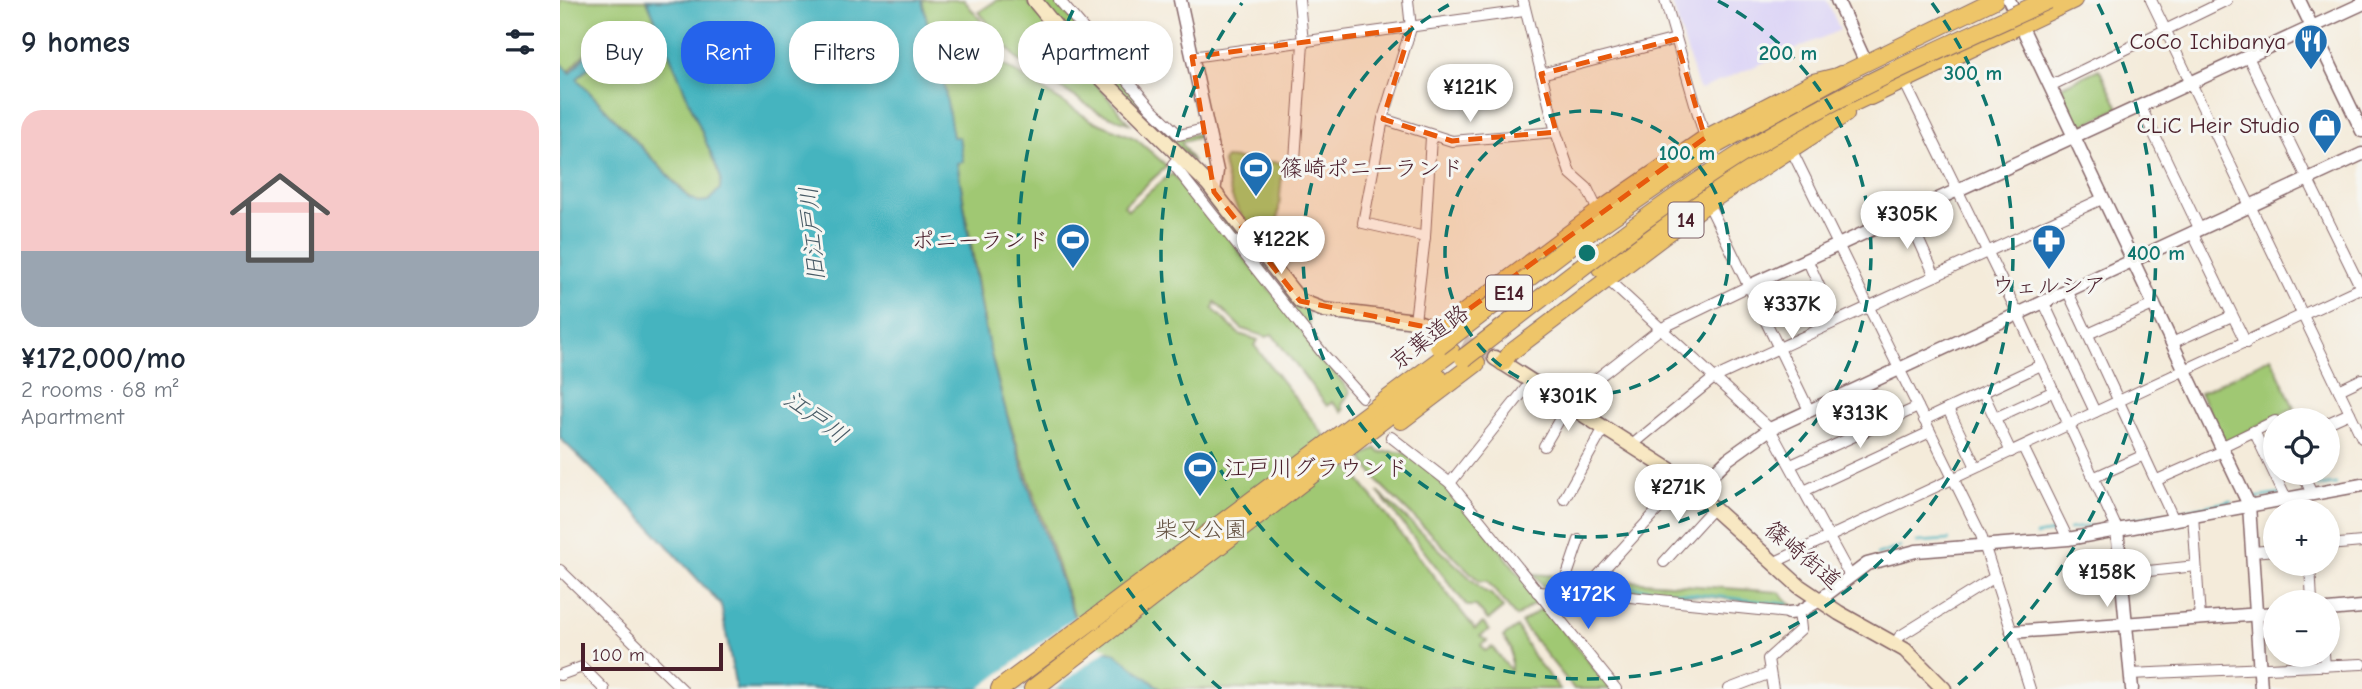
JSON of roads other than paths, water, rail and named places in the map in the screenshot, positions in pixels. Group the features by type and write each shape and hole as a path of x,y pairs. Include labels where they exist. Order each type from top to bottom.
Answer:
{"highway":[{"name":"京葉道路","path":"1453,347 1598,211 1705,138 1813,82 1841,75 1995,0"},
{"name":"京葉道路","path":"1453,347 1675,184 1755,131 1841,84 2020,0"},
{"name":"京葉道路","path":"1453,347 1730,161 1837,99 2048,0"},
{"name":"14","path":"1499,361 1604,274 1880,90 2074,0"},
{"name":"E14","path":"1000,689 1111,618 1230,548 1355,432 1579,239 1717,144 1841,75"},
{"name":"E14","path":"1033,689 1212,521 1355,432 1453,347 1604,274 1767,150 1842,106 1880,90"}],"main road":[{"path":"1034,0 1081,58 1214,192 1300,301 1325,310 1415,321 1453,347"},
{"name":"篠崎街道","path":"1499,361 1632,445 1689,486 1818,601 1914,657 1944,689"}],"street":[{"path":"1059,0 1151,108 1179,135 1208,128"},
{"path":"1180,0 1217,171 1214,192"},
{"path":"1295,160 1303,43 1299,0"},
{"path":"1408,0 1411,28 1383,119 1363,223 1425,237"},
{"path":"1665,0 1705,138"},
{"path":"1837,0 1866,63"},
{"path":"2009,0 2174,342 2249,505 2261,689"},
{"path":"2151,0 2361,435"},
{"path":"2050,86 2227,0"},
{"path":"2299,0 2362,131"},
{"path":"1544,446 1566,404 1660,329 2362,4"},
{"path":"1192,57 1411,28 1523,5 1556,132 1570,173 1587,188 1598,211"},
{"path":"1541,74 1676,39"},
{"path":"1773,563 1828,535 2362,288 2248,57"},
{"path":"1903,79 2018,314 2117,529 2132,689"},
{"path":"2141,107 2246,343"},
{"path":"1383,119 1431,137 1452,141 1556,132"},
{"path":"1415,321 1425,237 1431,137"},
{"path":"1791,149 1984,546 2030,689"},
{"path":"1595,579 1689,486 1770,429 2362,154"},
{"path":"1180,156 1173,164 1324,355 1362,397"},
{"path":"1632,445 1714,378 2104,198"},
{"path":"1708,203 1810,410"},
{"path":"1907,214 1936,276"},
{"path":"1807,259 1824,297"},
{"path":"1604,274 1770,429 1850,576"},
{"path":"2067,290 2173,518"},
{"path":"2043,301 2095,412"},
{"path":"2088,334 2155,304"},
{"path":"2174,342 2232,316"},
{"path":"1924,420 2041,365"},
{"path":"2339,390 2362,379"},
{"path":"1450,483 1531,382"},
{"path":"1995,418 2054,391"},
{"path":"1983,393 2011,452"},
{"path":"1791,465 1918,407"},
{"path":"1948,409 1976,467"},
{"path":"2340,418 2350,413"},
{"path":"2157,480 2263,427"},
{"path":"1564,499 1604,428"},
{"path":"2254,431 2286,499 2362,485"},
{"path":"1804,491 1930,432"},
{"path":"1391,437 1450,483 1616,689"},
{"path":"2023,447 2068,539"},
{"path":"2095,477 2144,455"},
{"path":"2308,485 2312,494"},
{"path":"1537,592 1794,612 1818,601 1867,564 1916,551 2068,539 2263,503"},
{"path":"1664,562 1714,507"},
{"path":"2193,515 2200,619"},
{"path":"1561,593 1579,540"},
{"path":"2340,544 2362,542"},
{"path":"2253,552 2263,551"},
{"path":"2120,574 2196,566"},
{"path":"560,570 682,689"},
{"path":"1895,644 1900,636 1995,577"},
{"path":"2340,609 2362,607"},
{"path":"1773,689 1768,674 1768,659 1801,629 1794,612"},
{"path":"2012,632 2263,614"},
{"path":"2340,662 2362,664"},
{"path":"560,675 583,667 604,689"},
{"path":"2130,674 2268,667"},
{"path":"1729,689 1768,674"}],"water":[{"path":"647,0 922,0 927,21 913,21 913,84 944,85 953,137 959,137 963,162 957,163 984,323 998,384 1044,534 1084,644 1115,653 1161,689 736,689 721,605 644,520 560,438 560,63 571,73 581,61 581,75 577,79 581,84 689,198 698,202 708,201 720,189 721,178 682,84 775,84 775,21 681,21 681,82 667,48 667,21 656,21"}],"waterway":[{"path":"2318,486 2327,485"},
{"path":"2254,498 2281,494"},
{"path":"2182,511 2231,501"},
{"path":"2124,521 2163,514"},
{"path":"2069,529 2091,526"},
{"path":"2036,535 2058,531"},
{"path":"1917,542 1949,540"},
{"path":"1877,555 1900,547"},
{"path":"1831,581 1840,574"},
{"path":"1620,586 1787,604"}],"tunnel":[{"path":"1445,332 1495,358"}],"place":[{"name":"CoCo Ichibanya","path":"2311,71"},
{"name":"CLiC Heir Studio","path":"2325,155"},
{"name":"篠崎ポニーランド","path":"1256,198"},
{"name":"ポニーランド","path":"1073,270"},
{"name":"ウェルシア","path":"2049,271"},
{"name":"江戸川グラウンド","path":"1200,498"}],"water label":[{"name":"旧江戸川","path":"812,234"},
{"name":"江戸川","path":"816,417"}],"park label":[{"name":"柴又公園","path":"1201,529"}]}
